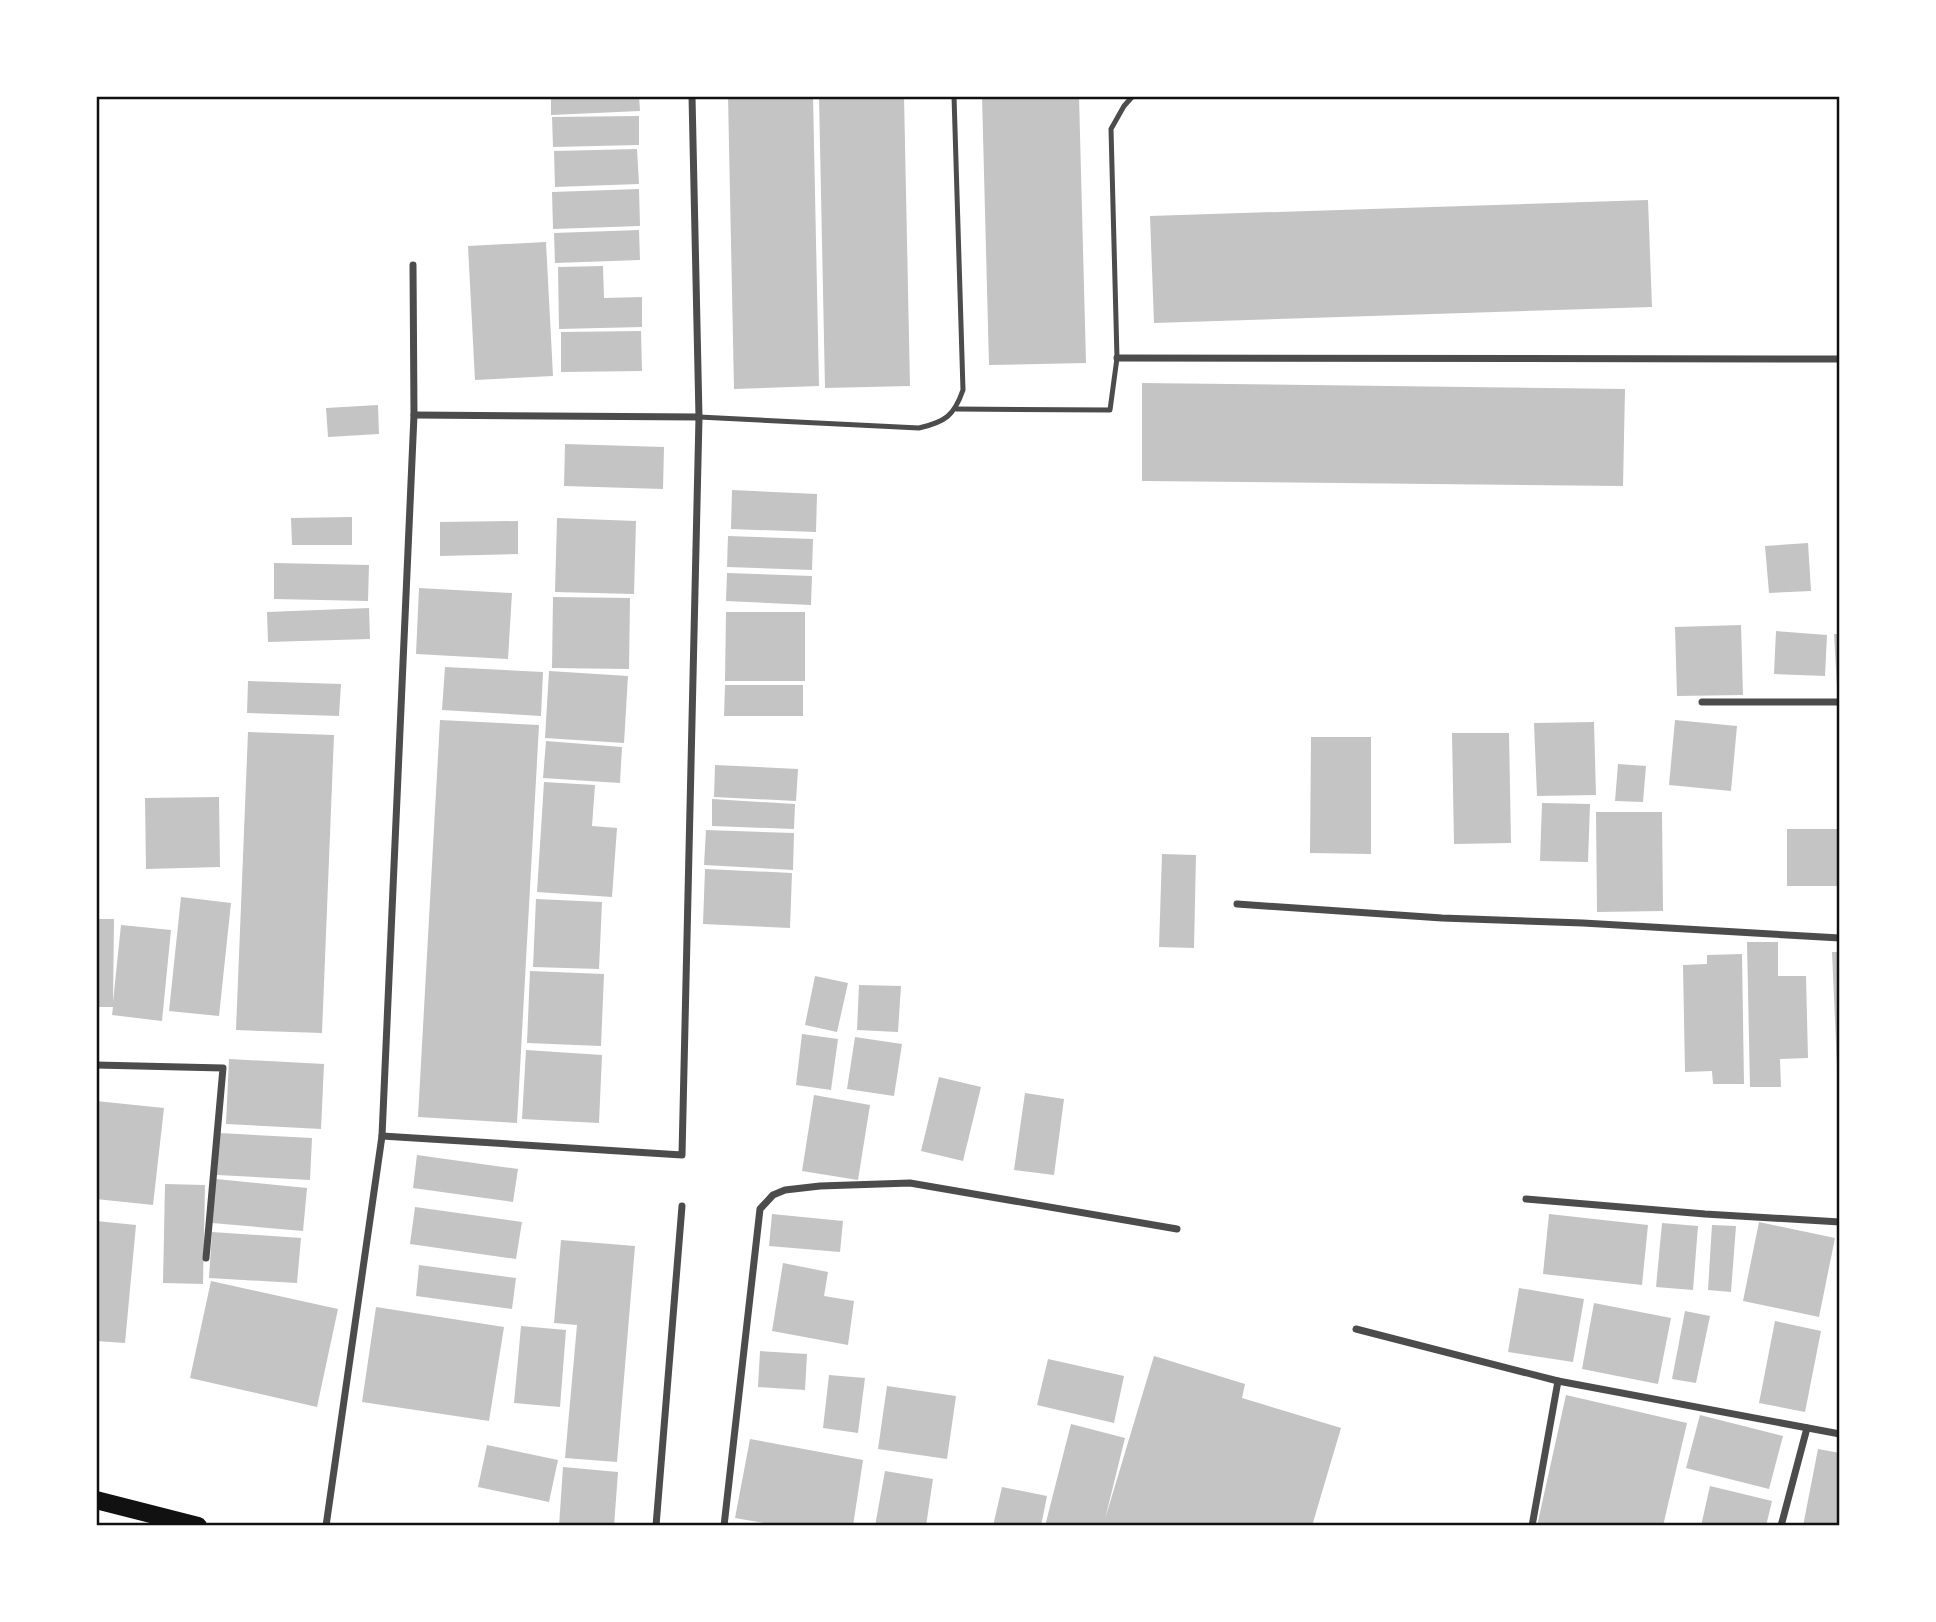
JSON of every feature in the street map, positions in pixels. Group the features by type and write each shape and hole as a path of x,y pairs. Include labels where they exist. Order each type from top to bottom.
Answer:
{"main road":[{"path":"96,1500 198,1526"}],"street":[{"path":"382,1136 682,1155 699,417 692,96"},
{"path":"326,1526 382,1136 414,415 413,265"},
{"path":"1117,358 1840,359"},
{"path":"414,415 699,417"},
{"path":"1702,702 1840,702"},
{"path":"1237,904 1442,918 1840,938"},
{"path":"96,1065 223,1068 206,1258"},
{"path":"724,1526 760,1209 773,1195 785,1190 820,1186 910,1183 1177,1229"},
{"path":"1526,1199 1840,1222"},
{"path":"656,1526 682,1206"},
{"path":"1356,1329 1558,1381 1840,1434"},
{"path":"1532,1526 1558,1381"},
{"path":"1781,1526 1807,1428"}],"lane":[{"path":"699,417 919,428 947,418 956,410 962,390 954,96"},
{"path":"956,410 1110,410 1117,358 1111,129 1133,96"}],"building":[{"path":"551,96 639,96 640,111 551,115"},
{"path":"728,96 813,96 819,386 734,389"},
{"path":"819,96 904,96 910,386 825,388"},
{"path":"982,96 1079,96 1086,363 989,365"},
{"path":"639,116 639,145 553,147 552,117"},
{"path":"637,149 639,184 555,187 554,151"},
{"path":"639,189 640,226 553,229 552,192"},
{"path":"1648,200 1652,307 1154,323 1150,216"},
{"path":"639,230 640,260 555,263 554,233"},
{"path":"546,242 553,376 475,380 468,246"},
{"path":"603,266 604,298 642,297 642,327 559,329 558,267"},
{"path":"641,331 642,371 561,372 561,332"},
{"path":"1142,383 1625,389 1623,486 1142,481"},
{"path":"378,405 379,434 328,437 326,408"},
{"path":"565,444 664,447 663,489 564,486"},
{"path":"732,490 817,494 816,532 731,529"},
{"path":"352,517 352,545 292,545 291,518"},
{"path":"557,518 636,521 634,594 555,592"},
{"path":"518,521 518,554 440,556 440,522"},
{"path":"728,536 813,539 812,570 727,567"},
{"path":"1808,543 1811,591 1769,593 1765,546"},
{"path":"274,563 369,565 368,601 274,599"},
{"path":"727,573 812,576 811,605 726,601"},
{"path":"419,588 512,593 508,659 416,654"},
{"path":"553,597 630,598 629,669 552,668"},
{"path":"369,608 370,639 268,642 267,612"},
{"path":"726,612 805,612 805,681 725,681"},
{"path":"1741,625 1743,695 1677,696 1675,627"},
{"path":"1776,631 1827,635 1825,676 1774,674"},
{"path":"1834,634 1840,634 1840,687 1837,687"},
{"path":"445,667 543,672 541,716 442,710"},
{"path":"549,671 628,676 624,743 545,738"},
{"path":"248,681 341,684 339,716 247,713"},
{"path":"725,685 803,685 803,716 724,716"},
{"path":"440,720 539,725 517,1123 418,1117"},
{"path":"1675,720 1737,726 1731,791 1669,785"},
{"path":"1594,722 1596,795 1537,796 1534,723"},
{"path":"248,732 334,735 322,1033 236,1030"},
{"path":"1452,733 1509,733 1511,843 1454,844"},
{"path":"1311,737 1371,737 1371,854 1310,853"},
{"path":"546,741 622,747 620,783 543,778"},
{"path":"1618,764 1646,766 1643,802 1615,801"},
{"path":"715,765 798,769 796,801 714,797"},
{"path":"544,782 595,785 592,826 617,828 612,897 537,892"},
{"path":"219,797 220,867 146,869 145,798"},
{"path":"712,799 795,804 794,829 712,826"},
{"path":"1542,803 1590,804 1588,862 1540,861"},
{"path":"1596,812 1662,812 1663,911 1597,912"},
{"path":"1787,829 1839,829 1839,886 1787,886"},
{"path":"706,830 794,833 793,870 704,865"},
{"path":"1162,854 1196,855 1194,948 1159,947"},
{"path":"705,869 792,873 790,928 703,924"},
{"path":"181,897 231,903 219,1016 169,1011"},
{"path":"536,899 602,902 599,969 533,967"},
{"path":"96,919 114,919 113,1002 121,925 171,930 162,1021 112,1015 113,1007 96,1007"},
{"path":"1747,942 1778,942 1778,976 1806,976 1808,1058 1780,1059 1781,1087 1750,1087"},
{"path":"1832,952 1840,952 1840,1066 1837,1066"},
{"path":"1742,954 1744,1084 1713,1084 1712,1071 1685,1072 1683,965 1707,964 1707,955"},
{"path":"530,971 604,974 601,1046 527,1043"},
{"path":"815,976 848,983 837,1032 805,1025"},
{"path":"859,985 901,986 898,1032 857,1030"},
{"path":"802,1034 838,1039 831,1090 796,1085"},
{"path":"855,1037 902,1044 894,1096 847,1089"},
{"path":"526,1050 602,1055 599,1123 522,1119"},
{"path":"229,1059 324,1064 321,1129 226,1124"},
{"path":"939,1077 981,1087 963,1161 921,1151"},
{"path":"1025,1093 1064,1099 1054,1175 1014,1170"},
{"path":"814,1095 870,1105 858,1180 802,1171"},
{"path":"96,1101 164,1108 153,1205 96,1199"},
{"path":"219,1133 312,1138 310,1180 217,1175"},
{"path":"417,1155 518,1169 513,1202 413,1188"},
{"path":"216,1179 307,1188 303,1231 212,1223"},
{"path":"165,1184 205,1185 203,1284 163,1283"},
{"path":"415,1207 522,1222 516,1259 410,1244"},
{"path":"772,1214 843,1221 840,1252 769,1246"},
{"path":"1549,1214 1648,1225 1642,1285 1543,1274"},
{"path":"96,1221 136,1225 125,1343 96,1341"},
{"path":"1759,1222 1835,1238 1819,1317 1743,1301"},
{"path":"1662,1223 1698,1226 1693,1290 1656,1287"},
{"path":"1712,1225 1736,1226 1731,1292 1708,1290"},
{"path":"212,1232 301,1238 297,1283 209,1278"},
{"path":"561,1240 635,1246 617,1462 565,1458 577,1325 554,1323"},
{"path":"783,1263 828,1272 824,1296 854,1301 848,1345 772,1331"},
{"path":"419,1265 516,1278 512,1309 416,1296"},
{"path":"211,1281 338,1309 317,1407 190,1378"},
{"path":"1519,1288 1584,1299 1573,1362 1508,1352"},
{"path":"1594,1303 1671,1318 1658,1384 1582,1369"},
{"path":"376,1307 504,1327 489,1421 362,1402"},
{"path":"1685,1311 1710,1316 1696,1383 1672,1379"},
{"path":"1775,1321 1821,1331 1805,1412 1759,1403"},
{"path":"521,1326 566,1330 560,1407 514,1403"},
{"path":"760,1351 807,1354 805,1390 758,1387"},
{"path":"1154,1356 1245,1384 1242,1398 1341,1428 1312,1526 1045,1526 1071,1424 1125,1438 1105,1519"},
{"path":"1048,1359 1124,1376 1114,1423 1037,1405"},
{"path":"829,1375 865,1378 858,1433 823,1428"},
{"path":"887,1386 956,1396 947,1459 878,1449"},
{"path":"1566,1395 1687,1423 1663,1526 1537,1526"},
{"path":"1700,1415 1783,1436 1769,1489 1686,1468"},
{"path":"750,1439 863,1460 853,1526 781,1526 735,1518"},
{"path":"487,1445 558,1460 549,1502 478,1487"},
{"path":"1818,1449 1840,1453 1840,1526 1803,1526"},
{"path":"563,1467 618,1472 614,1526 559,1526"},
{"path":"885,1471 933,1479 926,1526 875,1526"},
{"path":"1710,1486 1772,1501 1766,1526 1701,1526"},
{"path":"1002,1487 1047,1496 1041,1526 993,1526"}]}
